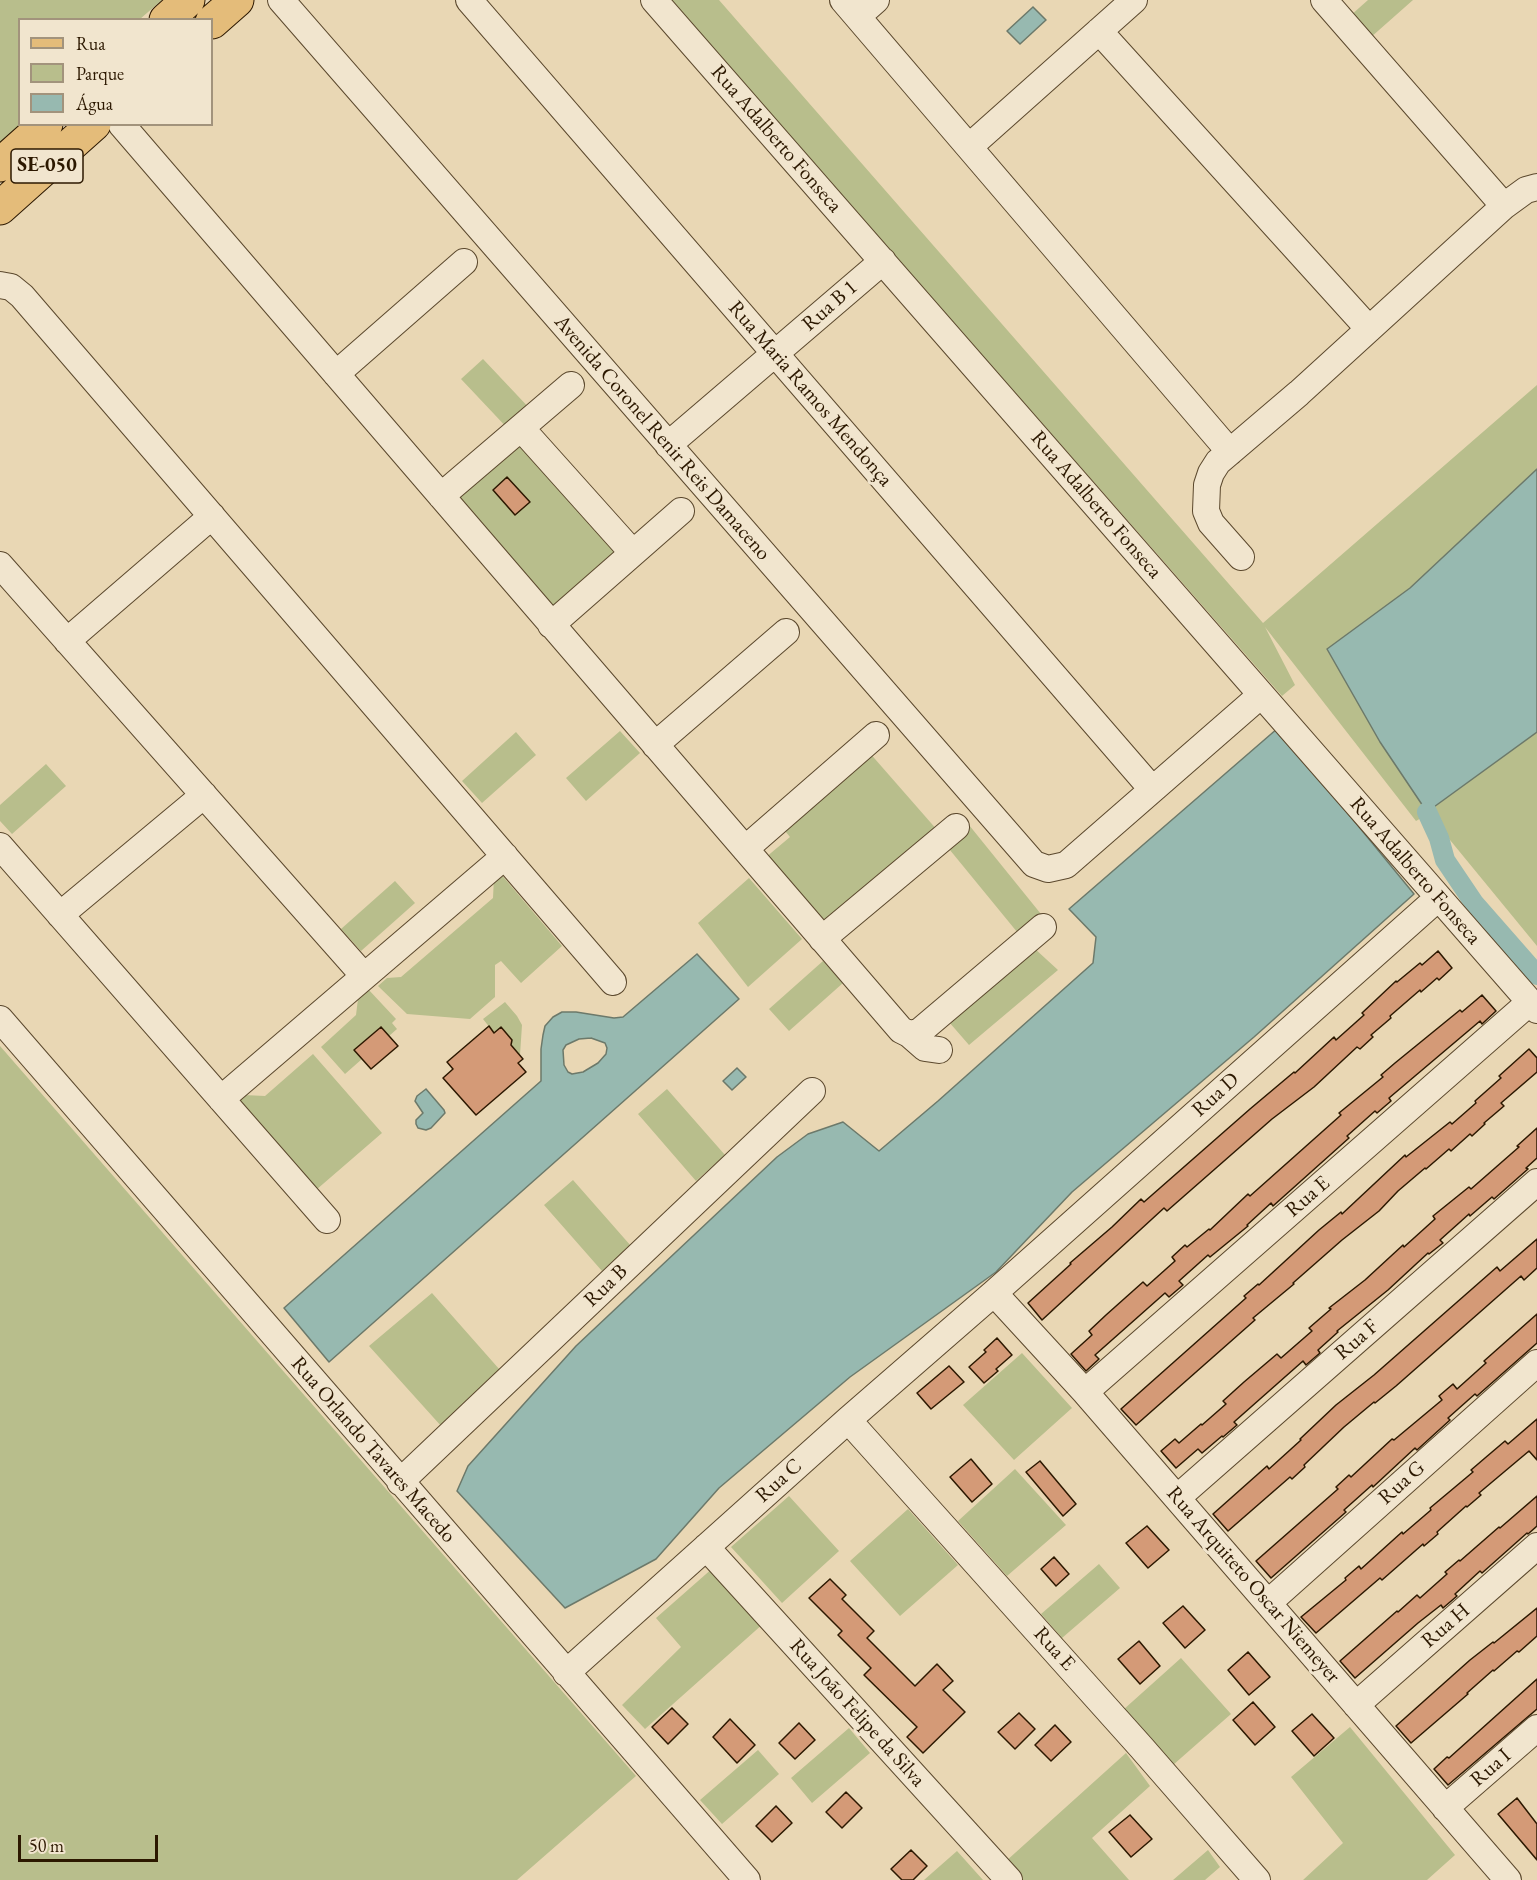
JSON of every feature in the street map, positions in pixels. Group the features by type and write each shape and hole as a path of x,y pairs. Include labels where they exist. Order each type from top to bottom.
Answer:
{"main road":[{"path":"168,18 188,0"},
{"path":"213,21 237,0"},
{"name":"SE-050","path":"0,165 44,126"},
{"name":"SE-050","path":"2,212 92,126"}],"street":[{"name":"Rua Maria Ramos Mendonça","path":"469,0 1152,789"},
{"name":"Rua Adalberto Fonseca","path":"654,0 1534,1006"},
{"path":"969,147 1134,0"},
{"path":"1324,0 1504,206"},
{"name":"Avenida Coronel Renir Reis Damaceno","path":"282,1 1034,864 1048,869 1066,866 1152,789"},
{"path":"859,5 969,147 1230,452"},
{"path":"1099,31 1369,329"},
{"path":"123,126 901,1030 925,1048 939,1050"},
{"path":"1241,557 1211,523 1206,511 1207,485 1211,472 1218,462 1504,206 1526,190 1537,187"},
{"name":"Rua B 1","path":"668,445 883,261"},
{"path":"336,374 464,262"},
{"path":"0,285 11,288 22,296 613,982"},
{"path":"441,496 571,386"},
{"path":"521,428 633,553"},
{"path":"551,625 681,512"},
{"path":"67,641 212,516"},
{"path":"0,565 364,976"},
{"path":"655,745 786,632"},
{"path":"1152,789 1261,695"},
{"path":"745,849 876,735"},
{"path":"60,915 204,795"},
{"path":"822,939 956,827"},
{"path":"0,846 327,1220"},
{"path":"221,1099 505,856"},
{"name":"Rua D","path":"994,1293 1438,897"},
{"path":"909,1034 919,1032 926,1027 1043,927"},
{"name":"Rua E","path":"1085,1392 1534,1006"},
{"name":"Rua Orlando Tavares Macedo","path":"0,1019 747,1880"},
{"name":"Rua B","path":"400,1482 812,1091"},
{"name":"Rua F","path":"1177,1498 1537,1182"},
{"name":"Rua Arquiteto Oscar Niemeyer","path":"994,1293 1085,1392 1508,1880"},
{"name":"Rua C","path":"566,1672 994,1293"},
{"name":"Rua G","path":"1268,1603 1537,1363"},
{"name":"Rua E","path":"848,1420 1142,1747 1257,1880"},
{"name":"Rua H","path":"1356,1705 1537,1546"},
{"name":"Rua João Felipe da Silva","path":"706,1547 1009,1880"},
{"name":"Rua I","path":"1445,1808 1537,1728"}],"green space":[{"path":"0,0 162,0 141,18 18,18 18,126 20,126 0,143"},
{"path":"670,0 719,0 1263,623 1537,385 1537,469 1410,588 1327,649 1380,742 1426,810 1423,817 1416,821 1265,627 1295,685 1282,696"},
{"path":"1368,0 1413,0 1370,38 1350,16"},
{"path":"483,359 533,412 511,432 461,379"},
{"path":"521,438 621,553 553,612 452,497"},
{"path":"620,731 640,753 586,801 566,778"},
{"path":"516,732 536,755 482,803 462,781"},
{"path":"1537,732 1537,946 1427,812"},
{"path":"868,751 938,831 826,928 765,858 790,837 781,826"},
{"path":"46,764 66,786 12,834 0,821 0,805"},
{"path":"969,825 1045,919 1022,938 945,844"},
{"path":"500,873 562,946 521,983 501,961 495,965 495,997 470,1019 407,1014 378,986 387,978 401,977 493,898 494,877"},
{"path":"749,878 802,939 748,987 698,923"},
{"path":"395,881 415,903 361,951 341,929"},
{"path":"1034,948 1058,970 969,1045 949,1022"},
{"path":"823,961 843,983 789,1031 769,1009"},
{"path":"368,989 396,1019 392,1023 397,1029 389,1036 380,1027 354,1050 362,1059 345,1074 321,1047 356,1015 358,999"},
{"path":"505,1002 522,1025 520,1055 511,1045 512,1039 501,1027 494,1033 483,1019"},
{"path":"0,1046 636,1776 517,1880 0,1880"},
{"path":"313,1054 382,1133 316,1190 237,1100 244,1095 265,1096"},
{"path":"667,1089 725,1155 696,1181 638,1114"},
{"path":"573,1180 631,1246 602,1271 544,1205"},
{"path":"432,1293 500,1370 442,1427 369,1346"},
{"path":"1022,1353 1072,1408 1014,1460 963,1405"},
{"path":"1015,1469 1066,1525 1007,1576 958,1521"},
{"path":"789,1496 839,1551 782,1603 731,1547"},
{"path":"908,1509 958,1565 900,1616 850,1561"},
{"path":"1099,1564 1120,1588 1062,1638 1041,1614"},
{"path":"714,1567 764,1623 645,1729 622,1705 681,1647 656,1618"},
{"path":"1181,1658 1231,1714 1173,1765 1123,1710"},
{"path":"1350,1727 1455,1855 1427,1880 1303,1880 1343,1843 1291,1777"},
{"path":"849,1728 870,1753 812,1803 791,1778"},
{"path":"758,1750 779,1774 722,1824 700,1800"},
{"path":"1126,1753 1150,1786 1092,1838 1129,1880 1021,1880 1005,1862"},
{"path":"1208,1850 1220,1867 1205,1880 1173,1880"},
{"path":"957,1851 983,1880 924,1880"}],"water":[{"path":"1033,7 1046,20 1020,44 1007,31"},
{"path":"1537,469 1537,732 1427,812 1380,742 1327,649 1410,588"},
{"path":"1278,728 1414,894 1254,1037 1072,1192 996,1272 850,1377 719,1488 656,1559 565,1608 457,1491 468,1466 576,1346 777,1157 808,1134 843,1122 879,1151 1093,963 1096,937 1069,909"},
{"path":"697,954 739,999 329,1362 284,1308 541,1081 543,1035 545,1026 553,1017 562,1012 576,1012 614,1018 623,1017","holes":["591,1038 605,1043 606,1054 598,1063 583,1072 572,1074 568,1072 564,1065 563,1050 566,1045 579,1039"]},
{"path":"737,1068 746,1077 732,1090 723,1081"},
{"path":"426,1089 445,1113 431,1128 426,1130 418,1128 416,1124 416,1120 423,1113 415,1101 417,1096"}],"building":[{"path":"507,477 530,502 515,515 493,490"},
{"path":"1438,951 1452,968 1439,980 1437,978 1421,992 1420,990 1390,1016 1391,1018 1371,1035 1373,1037 1360,1049 1357,1047 1314,1087 1272,1119 1167,1211 1164,1208 1042,1320 1028,1303 1070,1263 1141,1199 1144,1202 1334,1037 1336,1040 1364,1015 1362,1013 1396,981 1420,963 1422,965"},
{"path":"1482,995 1496,1011 1482,1024 1480,1021 1389,1098 1391,1101 1377,1113 1375,1111 1347,1136 1349,1138 1273,1206 1271,1203 1248,1226 1210,1257 1208,1255 1179,1281 1183,1285 1169,1297 1165,1293 1095,1355 1099,1359 1086,1371 1071,1354 1092,1335 1089,1331 1143,1282 1147,1286 1175,1261 1172,1257 1185,1245 1187,1247 1210,1230 1248,1194 1250,1196 1341,1115 1339,1113 1383,1077 1381,1075 1395,1063"},
{"path":"489,1026 494,1033 501,1027 512,1040 511,1045 523,1059 518,1063 526,1072 476,1115 443,1078 453,1069 447,1062"},
{"path":"381,1027 398,1046 371,1069 354,1050"},
{"path":"1529,1049 1537,1058 1537,1072 1501,1103 1504,1106 1472,1136 1470,1134 1451,1151 1449,1149 1398,1191 1379,1211 1342,1240 1253,1318 1255,1320 1136,1425 1121,1409 1246,1298 1244,1296 1319,1230 1341,1212 1342,1214 1405,1155 1406,1157 1450,1122 1452,1124 1476,1103 1475,1101 1501,1078 1499,1076"},
{"path":"1537,1128 1537,1158 1526,1168 1528,1169 1494,1199 1492,1197 1470,1216 1469,1214 1440,1240 1443,1243 1428,1253 1388,1290 1337,1331 1318,1350 1320,1353 1306,1365 1303,1361 1234,1422 1237,1425 1223,1437 1202,1453 1198,1449 1176,1468 1161,1451 1175,1439 1179,1443 1202,1425 1226,1404 1223,1401 1277,1354 1281,1358 1312,1331 1309,1328 1331,1309 1329,1308 1365,1280 1403,1245 1404,1247 1435,1219 1433,1216 1469,1187 1471,1189"},
{"path":"1537,1239 1537,1268 1524,1280 1521,1276 1396,1386 1344,1427 1292,1479 1290,1477 1228,1531 1213,1514 1267,1466 1269,1469 1336,1405 1374,1375 1497,1267 1500,1271"},
{"path":"1537,1314 1537,1343 1477,1396 1475,1394 1417,1450 1415,1448 1373,1487 1372,1485 1344,1510 1346,1512 1271,1578 1256,1561 1338,1489 1336,1487 1349,1475 1351,1477 1392,1439 1394,1440 1442,1400 1439,1396 1453,1384 1457,1389 1486,1363 1484,1361"},
{"path":"997,1338 1012,1355 984,1383 969,1367 986,1352 984,1350"},
{"path":"949,1366 964,1382 931,1409 917,1393"},
{"path":"1537,1419 1537,1460 1529,1451 1479,1493 1481,1495 1466,1506 1424,1546 1423,1544 1382,1580 1380,1578 1316,1633 1301,1617 1346,1580 1345,1578 1359,1566 1361,1569 1402,1532 1403,1534 1431,1510 1430,1508 1505,1441 1508,1444"},
{"path":"971,1459 992,1484 972,1502 950,1477"},
{"path":"1040,1461 1076,1504 1063,1516 1026,1472"},
{"path":"1537,1496 1537,1526 1482,1573 1480,1571 1443,1608 1441,1605 1418,1623 1355,1678 1340,1661 1417,1595 1420,1598 1447,1574 1445,1572"},
{"path":"1147,1526 1169,1550 1148,1568 1126,1543"},
{"path":"1054,1557 1069,1574 1056,1586 1041,1569"},
{"path":"830,1579 846,1595 842,1599 874,1631 867,1638 915,1686 937,1664 953,1681 943,1690 965,1712 923,1753 907,1737 917,1727 864,1675 871,1668 838,1635 842,1631 809,1598"},
{"path":"1183,1606 1205,1630 1185,1648 1163,1623"},
{"path":"1537,1608 1537,1636 1493,1670 1411,1743 1396,1726 1470,1660"},
{"path":"1139,1641 1160,1666 1140,1684 1118,1659"},
{"path":"1248,1652 1270,1677 1249,1695 1228,1670"},
{"path":"1537,1679 1537,1709 1448,1785 1434,1769"},
{"path":"1253,1702 1275,1727 1255,1745 1233,1720"},
{"path":"672,1708 688,1724 668,1744 652,1727"},
{"path":"1019,1713 1035,1729 1015,1749 998,1732"},
{"path":"1312,1714 1334,1738 1314,1756 1292,1731"},
{"path":"730,1719 755,1745 737,1763 713,1737"},
{"path":"799,1723 815,1740 795,1759 779,1743"},
{"path":"1055,1725 1071,1742 1051,1761 1035,1745"},
{"path":"846,1792 862,1808 842,1828 826,1812"},
{"path":"1517,1798 1537,1824 1537,1860 1498,1814"},
{"path":"776,1806 792,1823 772,1842 756,1826"},
{"path":"1130,1815 1152,1839 1131,1857 1109,1832"},
{"path":"911,1850 927,1866 913,1880 902,1880 891,1869"}],"waterway":[{"path":"1427,812 1439,838 1445,860 1474,903 1537,975"}]}
